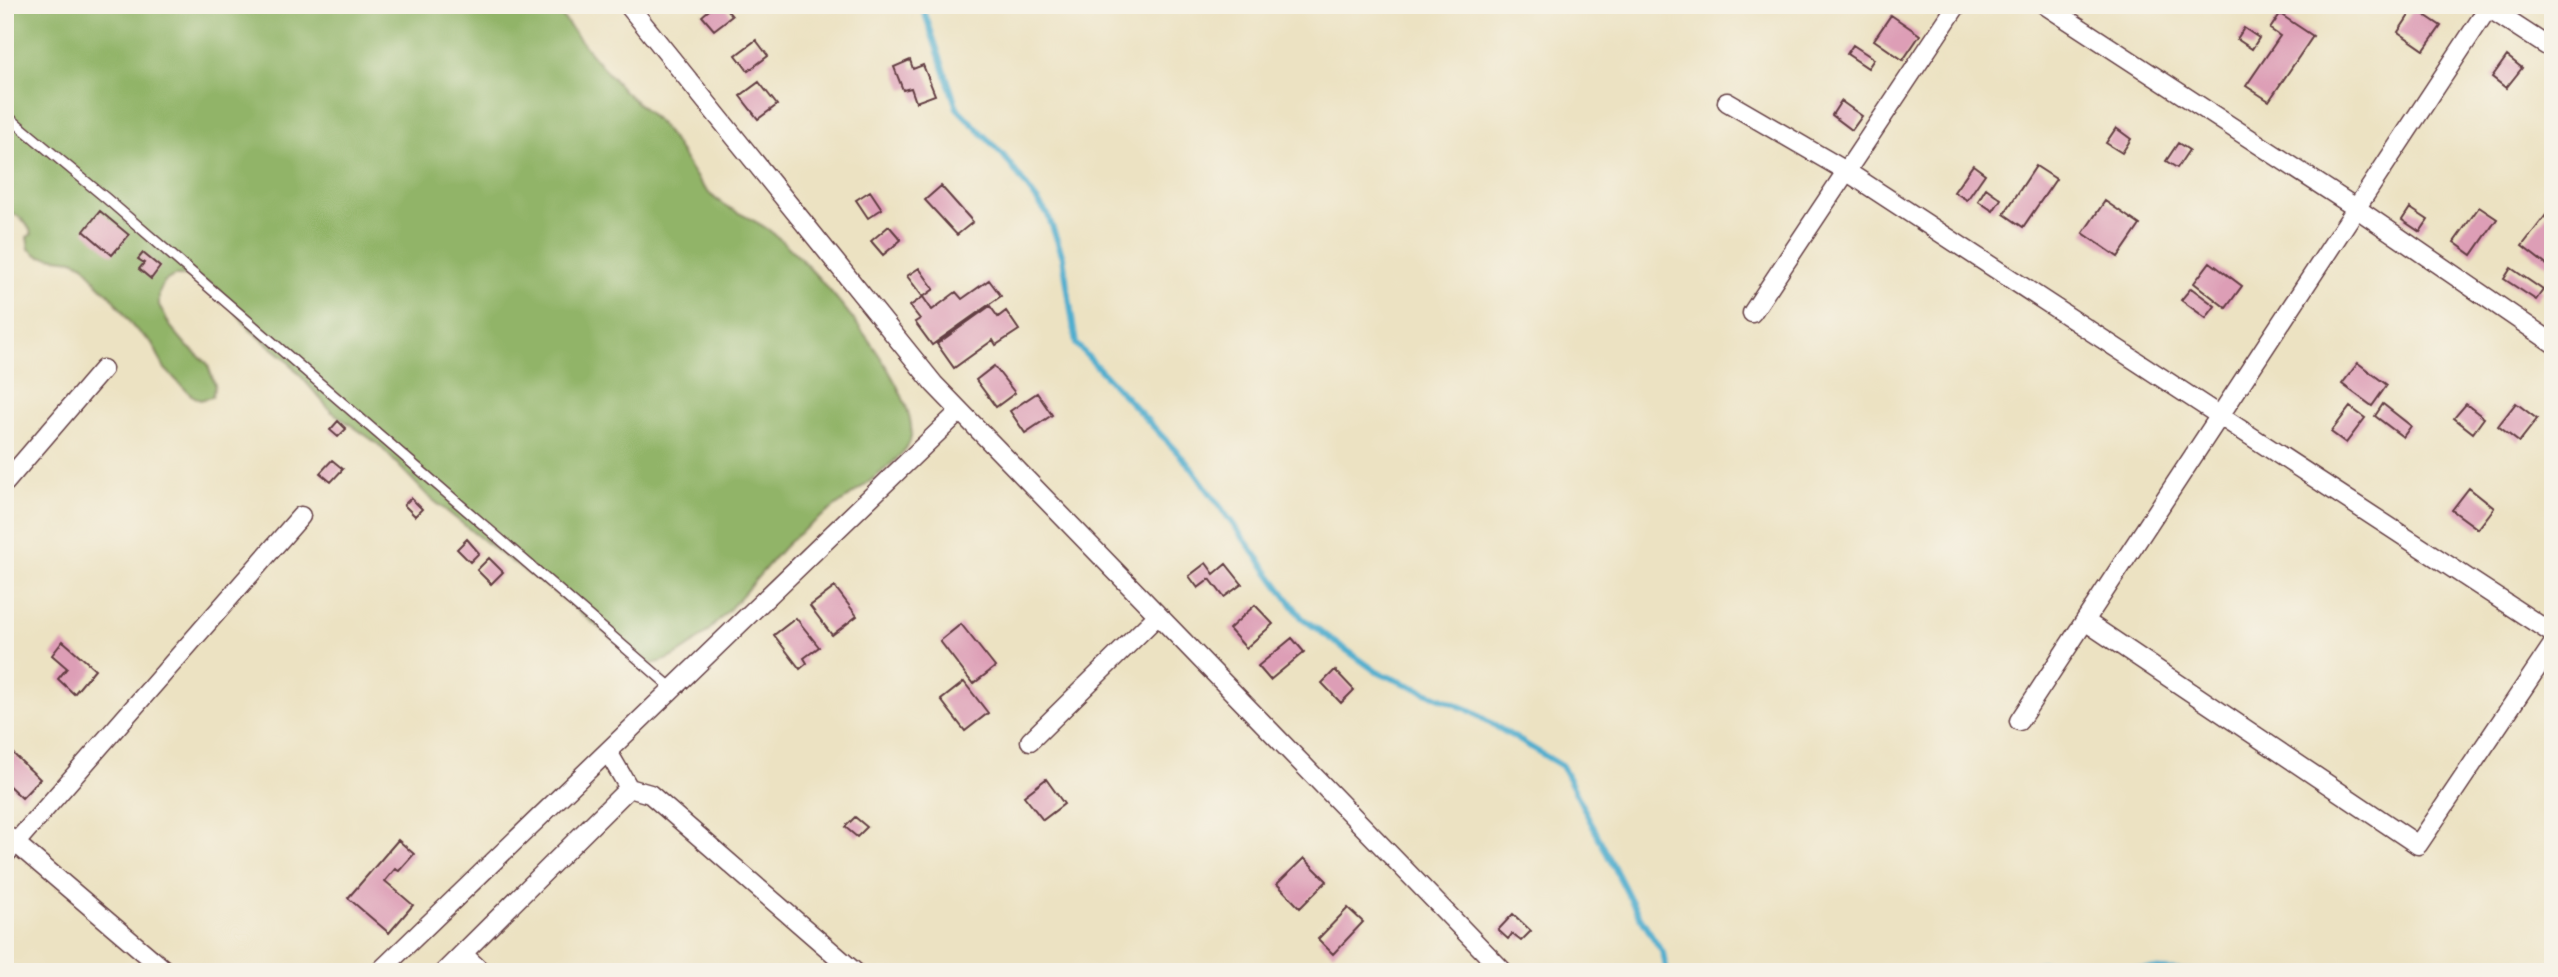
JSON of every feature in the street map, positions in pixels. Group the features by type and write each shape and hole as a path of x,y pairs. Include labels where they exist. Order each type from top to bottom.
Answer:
{"street":[{"path":"628,5 934,384 1504,972"},
{"path":"1752,313 1957,5"},
{"path":"2045,5 2356,208 2553,343"},
{"path":"2019,721 2487,6 2553,50"},
{"path":"1727,102 1846,171 2553,634"},
{"path":"5,483 103,369"},
{"path":"379,972 961,411"},
{"path":"167,972 9,844 301,516"},
{"path":"1030,741 1158,615"},
{"path":"2085,621 2418,845 2553,644"},
{"path":"608,752 629,788 650,794 855,972"},
{"path":"444,972 629,788"},
{"path":"463,954 482,972"}],"lane":[{"path":"5,114 107,199 673,689"}],"green space":[{"path":"5,5 554,5 615,81 666,131 708,192 721,203 766,228 784,243 859,326 882,359 899,391 910,419 910,441 891,464 786,545 702,637 663,661 644,664 428,496 378,444 331,411 286,359 249,329 220,291 210,283 186,276 174,276 164,282 159,293 159,305 170,326 187,346 207,363 215,385 212,397 200,400 190,394 165,369 152,343 133,327 113,298 84,265 73,260 39,256 29,249 27,237 32,234 27,225 19,217 5,212"}],"building":[{"path":"715,5 723,5 732,16 714,30 702,16"},
{"path":"2414,8 2441,26 2424,50 2398,32"},
{"path":"2280,14 2313,36 2269,101 2246,86 2280,36 2270,29"},
{"path":"1891,15 1920,35 1903,60 1874,40"},
{"path":"2244,28 2259,38 2252,49 2237,39"},
{"path":"756,40 768,56 748,71 736,55"},
{"path":"1853,45 1874,59 1868,68 1847,54"},
{"path":"2507,56 2522,68 2506,88 2492,77"},
{"path":"910,60 913,69 923,65 935,95 916,102 911,88 903,90 894,67"},
{"path":"759,82 777,105 758,119 740,96"},
{"path":"1841,101 1862,116 1852,130 1832,115"},
{"path":"2116,128 2131,139 2122,153 2106,143"},
{"path":"2178,143 2189,150 2177,168 2166,161"},
{"path":"1973,165 1985,174 1967,200 1954,192"},
{"path":"2036,166 2056,179 2023,227 2004,214"},
{"path":"941,186 973,222 957,235 925,200"},
{"path":"1986,188 2001,199 1993,211 1978,201"},
{"path":"870,191 882,209 868,218 856,200"},
{"path":"2105,201 2140,225 2118,257 2083,233"},
{"path":"2553,206 2553,270 2522,246"},
{"path":"2479,207 2497,219 2472,255 2454,242"},
{"path":"2410,208 2428,220 2420,232 2402,220"},
{"path":"100,211 129,235 112,255 84,231"},
{"path":"889,226 901,240 883,255 871,241"},
{"path":"143,253 160,267 151,279 139,269 144,263 138,259"},
{"path":"2210,262 2242,286 2226,308 2194,283"},
{"path":"919,268 934,289 923,297 907,276"},
{"path":"2511,268 2543,290 2536,300 2504,279"},
{"path":"989,280 1001,296 932,345 915,322 920,319 910,306 923,297 932,310 956,292 962,299"},
{"path":"2191,288 2215,306 2206,318 2181,300"},
{"path":"990,306 998,317 1006,311 1019,330 996,345 993,340 954,368 937,344"},
{"path":"2358,363 2387,385 2372,406 2342,384"},
{"path":"994,366 1015,393 996,407 976,380"},
{"path":"1037,393 1052,415 1025,433 1010,411"},
{"path":"2516,403 2537,419 2519,442 2498,426"},
{"path":"2383,404 2411,426 2403,437 2375,416"},
{"path":"2466,404 2484,418 2473,433 2454,418"},
{"path":"2350,407 2365,418 2346,443 2331,432"},
{"path":"338,421 346,429 338,437 330,430"},
{"path":"332,460 343,469 331,482 320,473"},
{"path":"2469,488 2494,508 2478,529 2452,510"},
{"path":"411,498 422,509 415,516 404,505"},
{"path":"467,539 479,553 470,562 457,549"},
{"path":"489,558 503,572 491,584 477,570"},
{"path":"1206,563 1214,574 1226,564 1242,584 1224,597 1210,579 1198,588 1189,576"},
{"path":"835,587 857,616 832,635 810,606"},
{"path":"1255,605 1273,624 1246,648 1229,629"},
{"path":"796,618 819,647 804,658 807,663 800,669 774,635"},
{"path":"961,624 995,667 973,684 940,641"},
{"path":"1292,638 1304,652 1270,680 1258,666"},
{"path":"63,641 95,669 74,694 58,679 67,668 52,655"},
{"path":"1335,670 1354,690 1341,703 1322,683"},
{"path":"964,682 988,713 965,731 941,700"},
{"path":"5,746 40,779 22,798 5,782"},
{"path":"1046,779 1064,804 1043,820 1024,796"},
{"path":"855,817 867,827 857,837 845,827"},
{"path":"398,840 414,854 399,871 395,869 385,881 413,905 389,933 348,898"},
{"path":"1304,858 1327,881 1300,908 1277,884"},
{"path":"1348,908 1363,922 1333,954 1318,939"},
{"path":"1513,914 1531,931 1521,941 1512,934 1508,939 1498,930"}],"waterway":[{"path":"922,5 957,108 1003,155 1048,215 1063,257 1076,344 1191,467 1302,618 1377,672 1467,709 1562,766 1637,912 1663,953 1667,972"},
{"path":"1984,972 2044,964 2201,972"}]}
